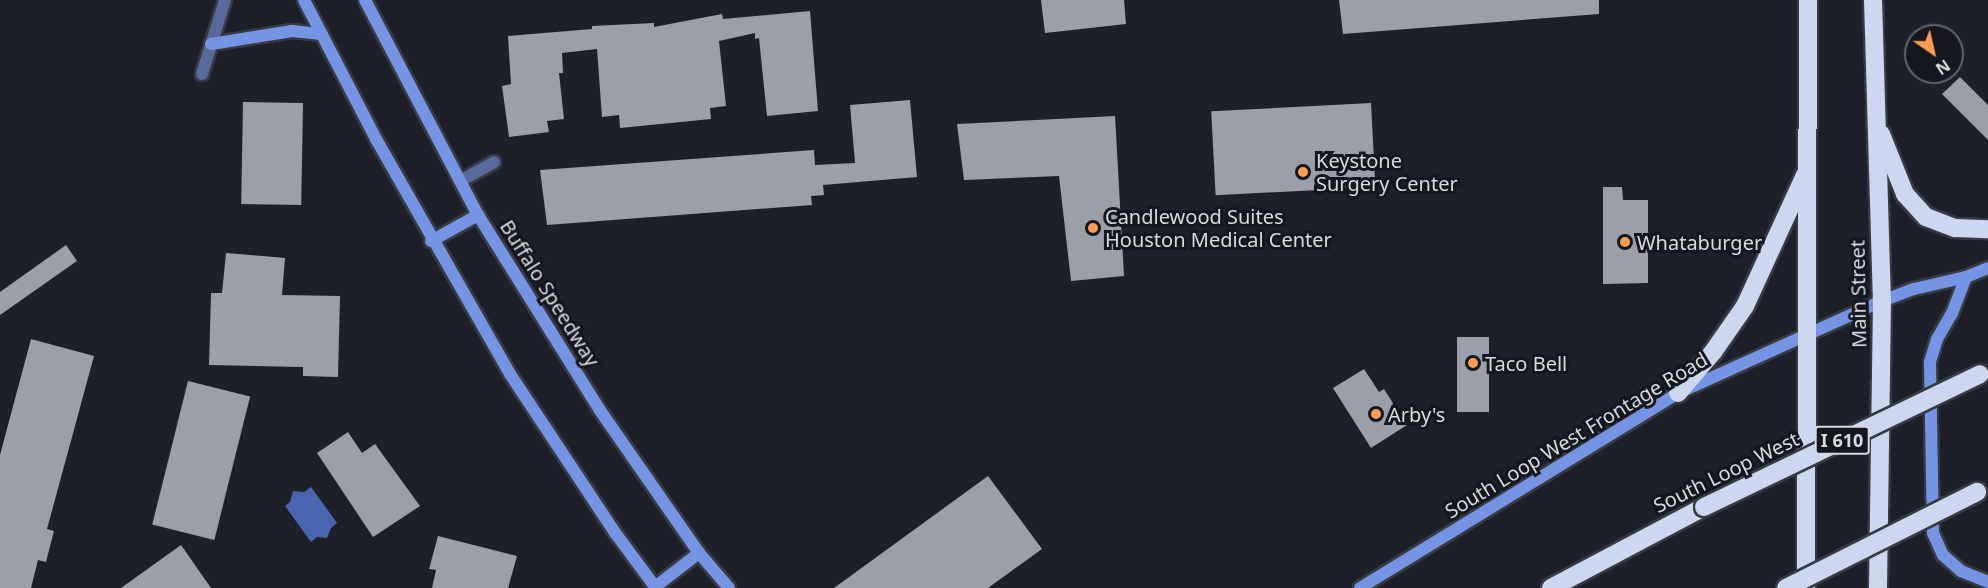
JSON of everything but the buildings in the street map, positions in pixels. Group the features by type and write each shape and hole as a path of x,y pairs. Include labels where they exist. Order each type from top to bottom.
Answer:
{"highway":[{"path":"1806,588 1809,332 1808,0"},
{"name":"Main Street","path":"1873,0 1882,301 1878,588"},
{"path":"1877,124 1905,194 1914,206 1940,224 1955,228 1988,229"},
{"path":"1678,393 1713,352 1745,306 1808,168"},
{"name":"South Loop West","path":"1551,588 1704,507 1985,372"},
{"path":"1786,588 1984,489"}],"main road":[{"path":"304,0 431,241 531,409 655,588 699,553"},
{"name":"Buffalo Speedway","path":"365,0 478,214 599,409 699,553 729,588"},
{"path":"211,44 291,31 322,34"},
{"path":"431,241 478,214"},
{"name":"South Loop West Frontage Road","path":"1360,588 1678,393 1882,301 1921,287 1966,277 1988,267"},
{"path":"1966,277 1952,314 1937,339 1930,362 1933,533 1944,555 1952,563 1961,571 1988,582"}],"street":[{"path":"202,74 225,0"},
{"path":"460,182 494,162"}],"water":[{"path":"311,487 337,523 331,528 327,538 317,537 311,542 285,506 290,502 293,491 304,492"}],"place":[{"name":"Keystone Surgery Center","path":"1303,172"},
{"name":"Candlewood Suites Houston Medical Center","path":"1093,228"},
{"name":"Whataburger","path":"1625,242"},
{"name":"Taco Bell","path":"1473,363"},
{"name":"Arby's","path":"1376,414"}]}
